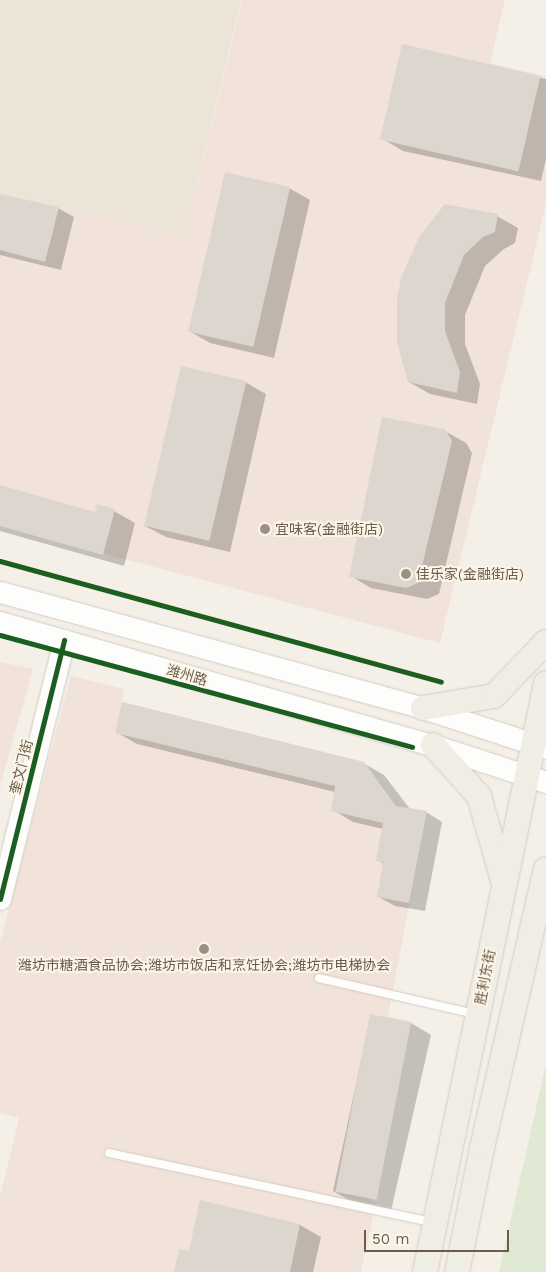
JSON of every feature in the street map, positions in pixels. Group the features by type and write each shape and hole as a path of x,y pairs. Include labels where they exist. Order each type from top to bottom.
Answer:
{"main road":[{"path":"0,592 423,708 540,745"},
{"name":"潍州路","path":"0,622 433,746 536,778"},
{"name":"奎文门街","path":"0,899 64,640"},
{"path":"423,708 494,696 546,642"},
{"name":"胜利东街","path":"425,1272 504,884 536,778 546,683"},
{"path":"433,746 479,796 504,884"},
{"path":"457,1272 482,1148 543,891 546,869"}],"lane":[{"path":"319,978 477,1015"},
{"path":"108,1153 436,1223"}],"shaded area":[{"path":"0,0 241,0 185,235 0,194"},
{"path":"242,0 505,0 490,63 546,76 546,204 440,643 0,526 0,194 185,235"},
{"path":"0,662 33,669 0,786"},
{"path":"71,676 123,689 122,702 364,762 396,806 427,811 388,1016 411,1022 370,1200 376,1203 361,1272 0,1272 0,1197 19,1118 0,1113 0,942"}],"green space":[{"path":"546,1064 546,1272 499,1272"}],"building":[{"path":"402,44 540,76 518,171 380,139"},
{"path":"225,172 290,187 253,347 188,332"},
{"path":"0,194 59,207 45,262 0,250"},
{"path":"445,204 498,214 495,232 483,237 464,255 445,303 445,331 460,372 457,393 408,382 397,342 397,299 401,278 419,237"},
{"path":"181,366 246,381 209,541 144,526"},
{"path":"382,417 445,429 452,441 418,583 406,588 349,577"},
{"path":"0,485 95,512 97,504 115,509 103,555 0,526"},
{"path":"122,702 364,762 396,806 427,811 409,903 377,897 383,862 376,861 383,823 331,811 335,786 115,733"},
{"path":"370,1014 411,1022 377,1200 335,1192"},
{"path":"200,1200 300,1224 290,1272 174,1272 179,1249 189,1251"}],"cycle path":[{"path":"0,561 441,682"},
{"path":"0,635 412,747"},
{"path":"0,899 64,640"}],"place":[{"name":"宜味客(金融街店)","path":"265,529"},
{"name":"佳乐家(金融街店)","path":"406,574"},
{"name":"潍坊市糖酒食品协会;潍坊市饭店和烹饪协会;潍坊市电梯协会","path":"204,949"}]}
